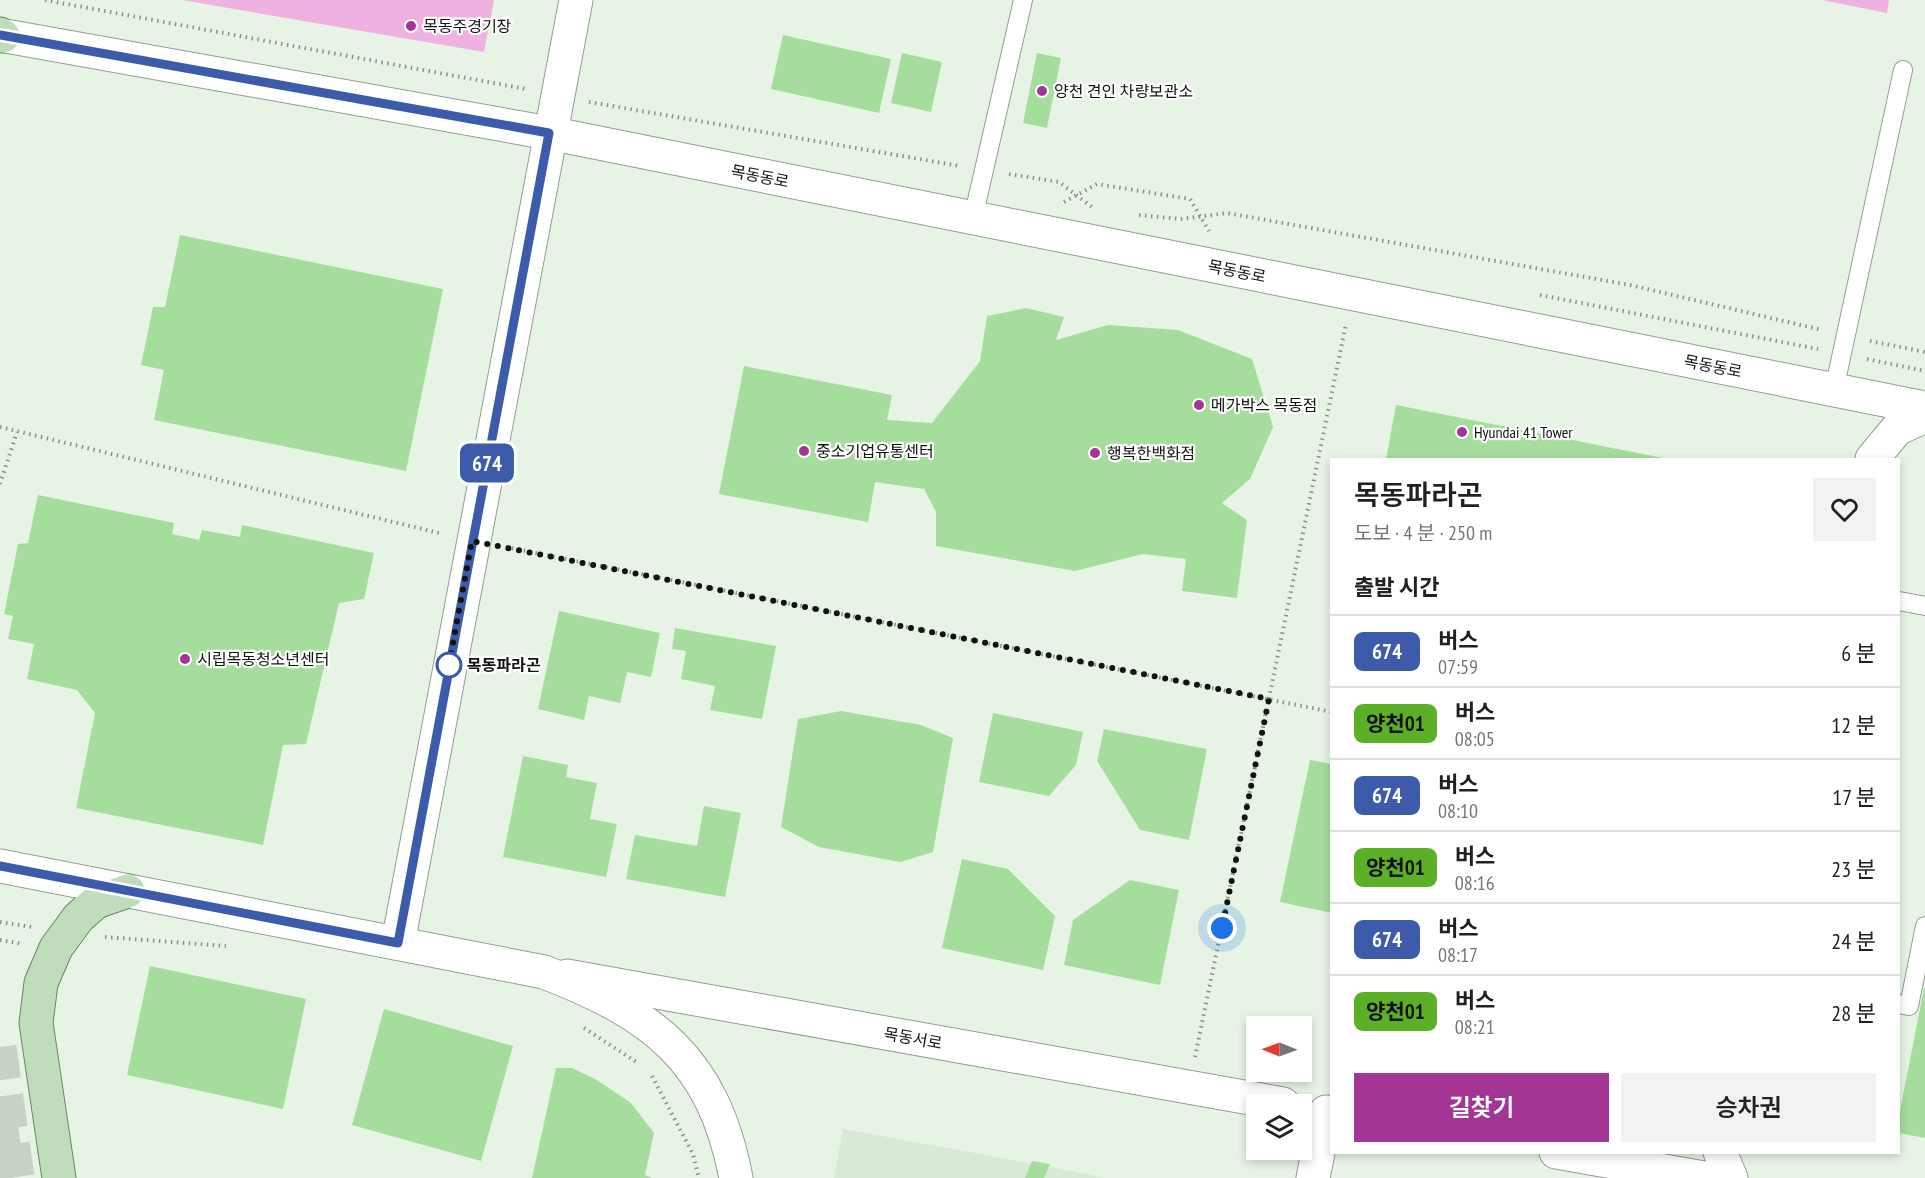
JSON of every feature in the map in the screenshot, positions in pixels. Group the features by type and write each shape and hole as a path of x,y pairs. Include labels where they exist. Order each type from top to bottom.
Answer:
{"main road":[{"path":"398,943 549,133 576,0"},
{"name":"목동동로","path":"1,35 549,133 1925,408"},
{"path":"1873,458 1896,429 1925,416"},
{"name":"목동서로","path":"0,866 544,972 1246,1097"},
{"path":"59,1178 36,1023 41,983 56,948 96,902 128,891"},
{"name":"목동서로","path":"544,972 598,992 646,1022 669,1042 690,1065 712,1101 726,1136 736,1178"},
{"path":"1313,1178 1320,1111"},
{"path":"1567,1154 1704,1178"},
{"path":"1721,1154 1731,1178"}],"lane":[{"path":"973,218 1023,0"},
{"path":"1834,390 1903,70"},
{"path":"1900,601 1925,606"},
{"path":"1900,1004 1909,1006 1925,926"}],"path":[{"path":"45,0 502,85"},
{"path":"616,108 1059,182 1098,211"},
{"path":"1133,214 1181,219 1227,213 1630,285 1925,352"},
{"path":"1189,1087 1352,294"},
{"path":"0,427 472,541 1330,712"},
{"path":"0,484 17,432"},
{"path":"0,922 68,933 234,946"},
{"path":"0,940 28,945"},
{"path":"581,1026 648,1069 693,1154 699,1178"}],"shaded area":[{"name":"목동주경기장","path":"182,0 494,0 484,52"},
{"path":"1822,0 1889,0 1887,13"},
{"path":"843,1129 1008,1159 1106,1178 834,1178"}],"building":[{"path":"783,35 891,59 879,113 771,89"},
{"path":"902,53 942,62 931,112 891,103"},
{"name":"양천 견인 차량보관소","path":"1037,53 1061,58 1047,128 1023,123"},
{"path":"180,235 443,289 406,471 154,420 164,370 141,365 153,307 165,307"},
{"name":"행복한백화점","path":"1026,308 1064,317 1056,340 1108,325 1178,330 1252,359 1273,427 1250,479 1222,503 1247,520 1237,598 1182,591 1186,559 1143,554 1075,571 936,546 936,512 924,489 875,482 868,522 719,494 744,366 892,395 887,420 932,423 980,361 987,316"},
{"name":"Hyundai 41 Tower","path":"1396,405 1663,458 1386,458"},
{"path":"38,495 174,523 172,534 199,540 202,530 240,537 242,525 374,553 364,599 339,603 306,744 283,745 263,845 76,808 95,713 77,690 27,679 34,644 8,639 13,616 4,614 18,544 28,543"},
{"path":"559,611 660,633 651,677 627,672 620,703 589,696 584,720 538,709"},
{"path":"675,628 776,646 762,719 710,710 715,686 681,679 686,651 672,649"},
{"path":"841,711 921,725 953,738 933,852 900,862 819,847 781,827 798,719"},
{"path":"993,713 1083,732 1076,765 1049,796 979,782"},
{"path":"1104,729 1207,749 1189,840 1140,830 1097,761"},
{"path":"523,756 568,765 566,777 597,783 590,819 617,824 606,877 503,857"},
{"path":"1310,760 1330,764 1330,913 1280,902"},
{"path":"704,806 741,813 725,897 626,879 635,835 697,846"},
{"path":"962,859 1008,869 1055,916 1043,970 942,948"},
{"path":"1130,880 1179,890 1160,985 1064,965 1073,920"},
{"path":"150,966 306,999 283,1109 127,1075"},
{"path":"1925,988 1925,1138 1900,1133 1900,1111"},
{"path":"384,1009 513,1046 481,1161 352,1125"},
{"path":"556,1068 572,1068 597,1080 631,1103 654,1133 645,1175 652,1178 532,1178"},
{"path":"1032,1161 1050,1164 1044,1178 1025,1178"}],"tunnel":[{"path":"0,1047 18,1178"},
{"path":"0,1117 9,1178"}],"bus line":[{"name":"674","path":"0,35 549,133 398,943 0,866"}],"place":[{"name":"목동주경기장","path":"411,26"},
{"name":"양천 견인 차량보관소","path":"1042,91"},
{"name":"메가박스 목동점","path":"1199,405"},
{"name":"Hyundai 41 Tower","path":"1462,432"},
{"name":"중소기업유통센터","path":"804,451"},
{"name":"행복한백화점","path":"1095,453"},
{"name":"시립목동청소년센터","path":"185,659"},
{"name":"목동파라곤","path":"449,665"}],"route":[{"path":"449,665 447,675 472,541 1269,699 1222,928"}]}
